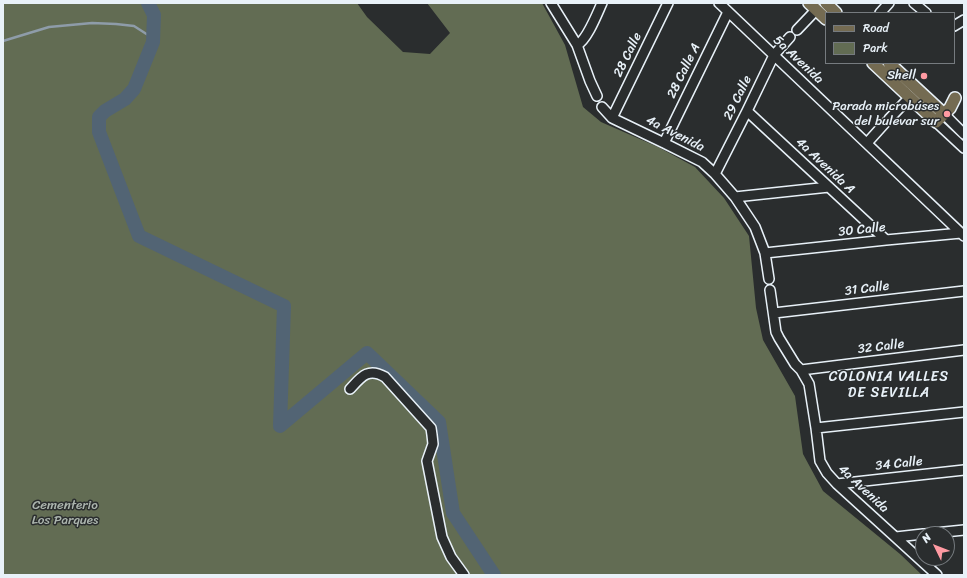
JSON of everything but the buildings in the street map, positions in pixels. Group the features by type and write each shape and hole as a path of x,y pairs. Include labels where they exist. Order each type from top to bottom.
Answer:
{"main road":[{"path":"817,5 834,12"},
{"path":"817,5 825,17"},
{"path":"874,64 910,97 931,110"},
{"path":"890,64 940,118 960,96"},
{"path":"931,110 960,96"}],"street":[{"path":"551,3 577,45 597,96"},
{"path":"577,45 585,38 602,3"},
{"name":"28 Calle","path":"612,118 668,3"},
{"name":"5a Avenida","path":"719,3 963,235"},
{"path":"881,12 889,3"},
{"path":"914,3 925,12"},
{"path":"797,30 817,5"},
{"name":"28 Calle A","path":"664,142 728,12"},
{"path":"955,25 964,20"},
{"name":"29 Calle","path":"715,174 774,55 790,37"},
{"path":"867,143 910,97"},
{"name":"4a Avenida","path":"602,107 612,118 664,142 702,162 715,174 735,197 755,227 765,253 769,279"},
{"name":"4a Avenida A","path":"747,111 886,240"},
{"path":"940,118 964,134"},
{"path":"940,118 964,148"},
{"path":"735,197 829,187"},
{"name":"30 Calle","path":"765,253 886,240 963,235"},
{"name":"4a Avenida","path":"770,290 776,332 795,364 801,370 808,384 820,461 827,473 837,484 937,575"},
{"name":"31 Calle","path":"774,313 964,291"},
{"name":"32 Calle","path":"801,370 964,350"},
{"path":"350,389 361,377 369,373 378,373 385,377 431,428 433,444 427,461 442,537 451,557 464,575"},
{"path":"816,428 964,412"},
{"name":"34 Calle","path":"837,484 964,470"},
{"path":"896,537 915,535"}],"green space":[{"name":"Cementerio Los Parques","path":"3,3 357,3 367,17 403,52 430,54 450,33 427,3 542,3 565,45 583,107 601,122 658,147 695,167 724,198 749,236 756,308 763,340 795,396 803,454 823,491 900,554 922,575 3,575"}],"waterway":[{"path":"148,3 154,15 153,42 134,89 125,99 105,111 99,117 99,132 139,236 284,306 280,426 367,353 439,422 453,513 494,575"},
{"path":"3,41 49,27 92,23 134,26 148,35 153,42"}],"place":[{"name":"Shell","path":"924,76"},
{"name":"Parada microbúses del bulevar sur","path":"947,114"}],"district":[{"name":"COLONIA VALLES DE SEVILLA","path":"889,386"}]}
